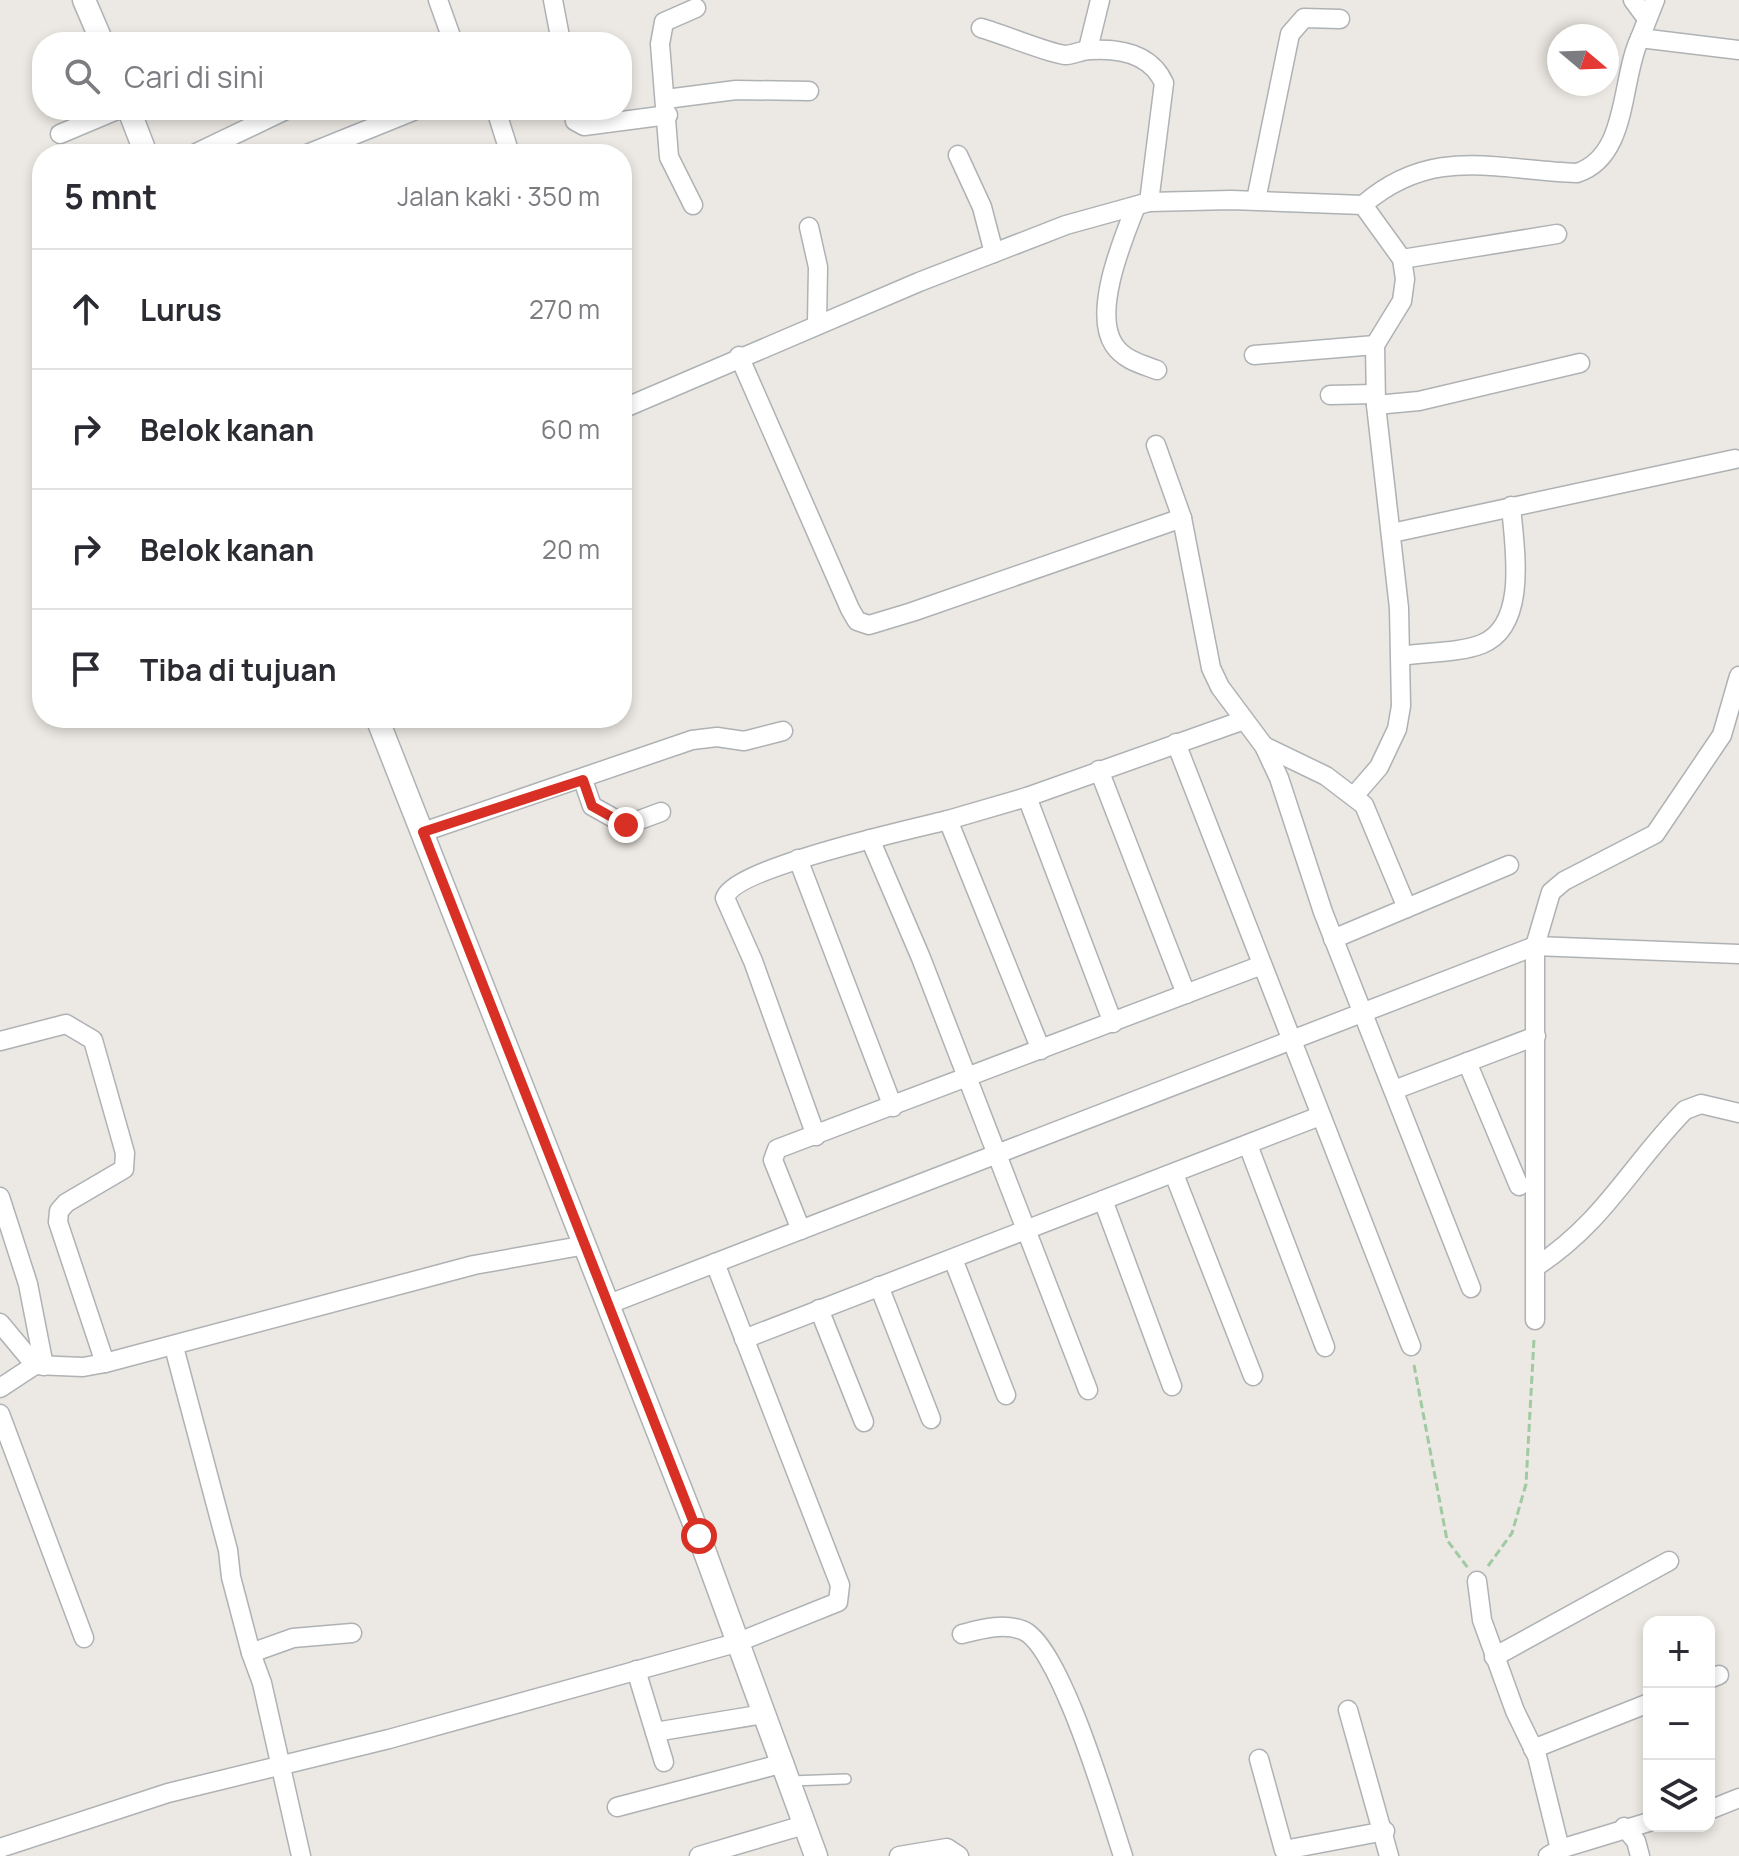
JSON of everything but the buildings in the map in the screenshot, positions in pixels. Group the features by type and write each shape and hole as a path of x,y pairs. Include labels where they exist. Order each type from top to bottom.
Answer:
{"street":[{"path":"84,0 98,32"},
{"path":"438,0 449,32"},
{"path":"553,0 559,32"},
{"path":"1088,49 1100,0"},
{"path":"1633,0 1647,19"},
{"path":"632,404 817,323 994,253 1066,225 1143,204 1256,200 1363,205 1394,181 1420,169 1456,163 1549,172 1577,173 1592,168 1604,155 1613,137 1631,57 1655,0"},
{"path":"693,205 669,157 661,32 671,17 696,8"},
{"path":"1256,200 1290,34 1304,18 1340,19"},
{"path":"981,28 1066,55 1088,49 1141,57 1157,67 1164,83 1143,204 1116,257 1108,302 1109,334 1115,347 1129,360 1157,370"},
{"path":"1640,38 1739,50"},
{"path":"632,115 736,90 809,91"},
{"path":"60,134 93,120"},
{"path":"133,120 142,144"},
{"path":"215,144 265,120"},
{"path":"332,144 391,120"},
{"path":"499,120 507,144"},
{"path":"575,120 584,126 610,120"},
{"path":"958,155 982,207 994,253"},
{"path":"1354,796 1379,767 1397,729 1401,656 1392,533 1375,400 1375,345 1402,301 1405,279 1402,259 1363,205"},
{"path":"809,227 818,267 817,323"},
{"path":"1402,259 1557,234"},
{"path":"1254,355 1375,345"},
{"path":"739,356 850,609 863,624 912,612 1182,518"},
{"path":"1330,395 1419,401 1580,363"},
{"path":"1156,445 1182,518 1211,668 1220,687 1264,746 1279,778 1333,939 1471,1288"},
{"path":"1392,533 1735,459"},
{"path":"1401,656 1482,644 1497,632 1512,605 1517,578 1511,506"},
{"path":"1535,1320 1535,946 1551,892 1564,881 1655,834 1722,735 1739,676"},
{"path":"816,1136 753,961 725,898 731,886 798,859 1027,797 1244,720"},
{"path":"381,728 699,1536 816,1856"},
{"path":"423,832 583,780 692,740 717,737 744,741 783,731"},
{"path":"1176,743 1411,1346"},
{"path":"1264,746 1326,776 1354,796 1368,813 1407,908"},
{"path":"1099,770 1186,994"},
{"path":"583,780 592,806 626,825 661,812"},
{"path":"1027,797 1113,1023"},
{"path":"948,820 1041,1050"},
{"path":"870,839 921,958 1088,1390"},
{"path":"798,859 893,1107"},
{"path":"1333,939 1509,865"},
{"path":"609,1304 1535,946 1739,954"},
{"path":"801,1230 775,1168 773,1153 784,1145 816,1136 1262,965"},
{"path":"0,1041 66,1024 93,1040 125,1153 124,1169 66,1203 59,1211 58,1222 105,1363"},
{"path":"1394,1090 1536,1036"},
{"path":"1467,1062 1519,1186"},
{"path":"1537,1266 1562,1249 1609,1204 1685,1110 1701,1104 1739,1113"},
{"path":"744,1339 1320,1116"},
{"path":"1248,1145 1325,1347"},
{"path":"1174,1174 1253,1376"},
{"path":"0,1197 28,1284 39,1365"},
{"path":"1103,1200 1172,1386"},
{"path":"0,1388 39,1365 83,1367 105,1363 474,1265 586,1245"},
{"path":"953,1259 1006,1395"},
{"path":"0,1848 168,1793 280,1767 736,1643 832,1607 842,1593 715,1263"},
{"path":"879,1286 931,1419"},
{"path":"819,1309 864,1422"},
{"path":"0,1323 39,1365"},
{"path":"174,1347 228,1550 231,1577 262,1683 301,1856"},
{"path":"0,1414 84,1638"},
{"path":"1494,1657 1669,1561"},
{"path":"1477,1581 1482,1620 1494,1657 1533,1749 1554,1852 1643,1823"},
{"path":"962,1634 1002,1626 1024,1630 1041,1643 1083,1737 1123,1856"},
{"path":"251,1653 293,1638 352,1633"},
{"path":"636,1670 664,1762"},
{"path":"1533,1749 1643,1705"},
{"path":"1348,1710 1385,1831 1389,1856"},
{"path":"655,1732 764,1714"},
{"path":"1259,1759 1284,1850 1385,1831"},
{"path":"617,1807 787,1772"},
{"path":"1715,1808 1739,1798"},
{"path":"699,1856 804,1825"},
{"path":"1624,1827 1636,1841 1640,1856"},
{"path":"899,1856 947,1848 959,1856"}],"lane":[{"path":"787,1772 846,1779"}],"path":[{"path":"1411,1346 1447,1540 1477,1581 1512,1533 1526,1484 1535,1320"}],"route":[{"path":"626,825 592,806 583,780 561,784 423,832 699,1536"}]}
